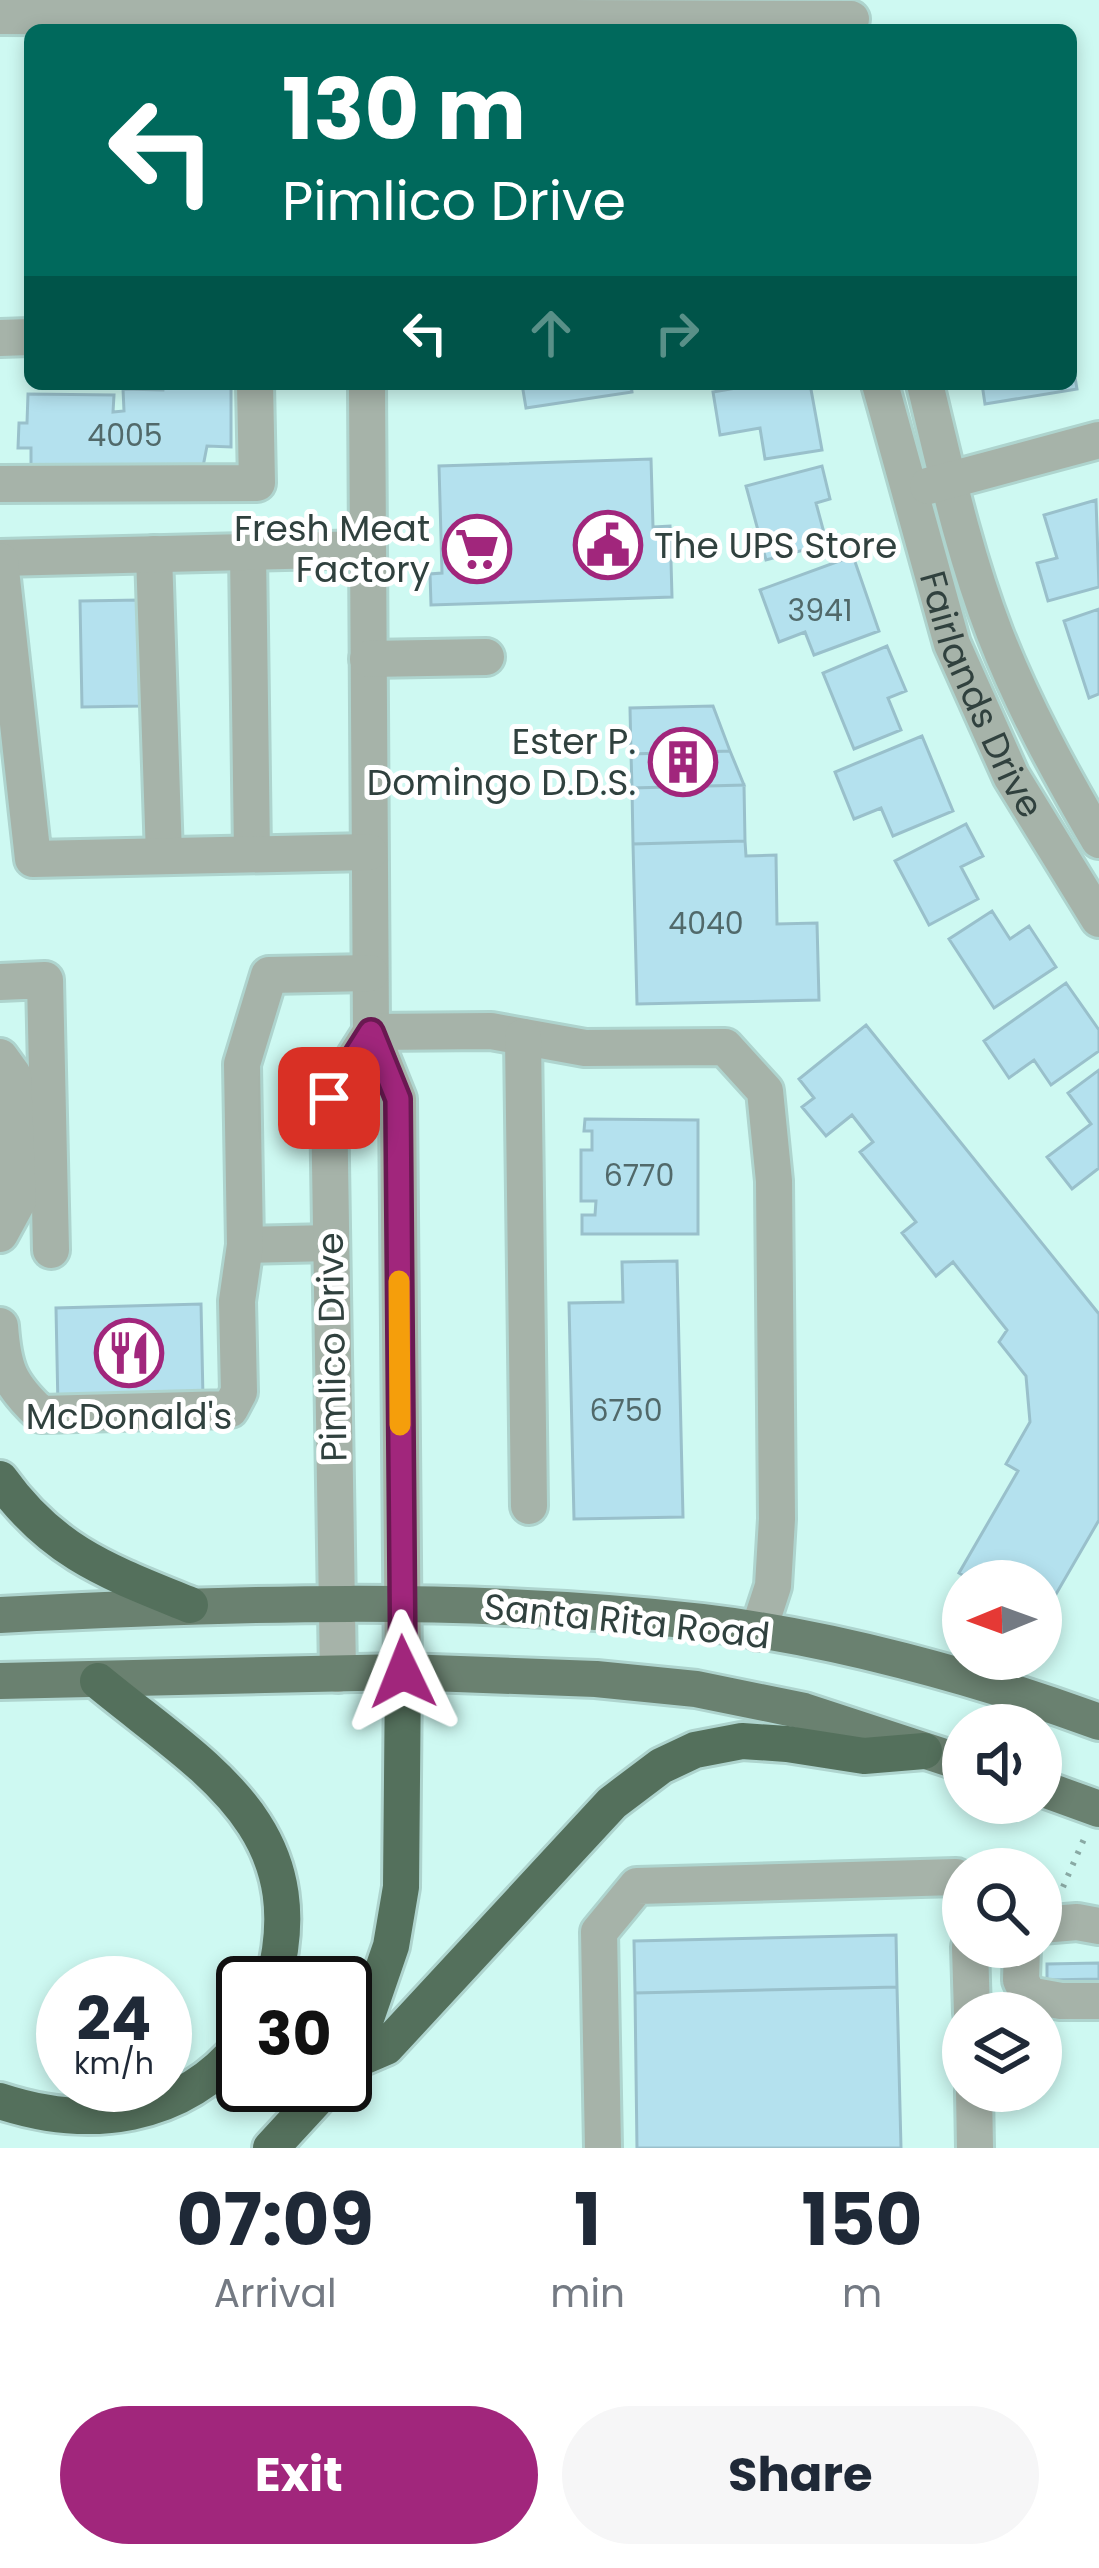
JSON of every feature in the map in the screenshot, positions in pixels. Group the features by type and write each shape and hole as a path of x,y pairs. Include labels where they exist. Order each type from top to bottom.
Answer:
{"highway":[{"path":"0,1479 35,1523 88,1563 190,1605"},
{"path":"372,1995 391,1946 401,1887 403,1672"},
{"path":"98,1681 226,1787 253,1818 272,1853 284,1911 277,1956"},
{"path":"372,2055 386,2047 612,1803 662,1766 694,1750 742,1741 864,1756 924,1751"},
{"path":"0,2101 43,2115 97,2118 145,2110 197,2085 216,2068"},
{"path":"271,2148 305,2112"}],"main road":[{"name":"Santa Rita Road","path":"0,1615 190,1605 401,1604 599,1612 706,1622 971,1679 1099,1722"},
{"name":"Santa Rita Road","path":"0,1682 403,1672 596,1679 696,1689 804,1711 942,1757"},
{"path":"1062,1796 1099,1809"}],"street":[{"path":"0,16 367,15 562,24 852,20"},
{"path":"0,484 257,483 256,390"},
{"name":"Pimlico Drive","path":"367,390 371,1032 398,1099 403,1672"},
{"name":"Fairlands Drive","path":"882,390 952,644 1011,776 1099,919"},
{"name":"Fairlands Drive","path":"926,390 994,631 1047,752 1099,840"},
{"path":"908,492 1099,440"},
{"path":"367,549 0,560 33,859 369,852"},
{"path":"248,552 252,854"},
{"path":"154,554 164,856"},
{"path":"368,659 485,657"},
{"path":"0,1325 2,1361 16,1391 41,1414 230,1408 239,1392 237,1300 245,1245 242,1064 268,975 370,973"},
{"path":"0,982 45,980 51,1250"},
{"path":"371,1032 491,1031 585,1048 725,1047 765,1091 774,1181 777,1520 773,1586 758,1632"},
{"name":"Pimlico Drive","path":"338,1674 329,1098 371,1032"},
{"path":"523,1036 530,1506"},
{"path":"0,1057 13,1075 18,1201 0,1234"},
{"path":"245,1245 331,1243"},
{"path":"603,2148 599,1932 637,1886 942,1877"},
{"path":"1062,1923 1099,1926"},
{"path":"1021,1968 1028,1995 1061,2001 1099,2000"},
{"path":"974,2112 975,2148"}],"path":[{"path":"1064,1887 1099,1809"}],"building":[{"path":"123,390 231,390 231,447 207,446 201,477 31,475 31,448 18,448 19,423 27,423 28,394 114,395 113,412 124,411"},
{"path":"523,390 632,390 632,392 526,408"},
{"path":"811,390 822,450 765,459 760,428 720,435 713,392"},
{"path":"983,390 1071,390 985,404"},
{"path":"651,459 653,527 670,526 672,597 431,605 430,574 442,573 439,466"},
{"path":"822,466 830,499 816,503 827,544 766,560 746,486"},
{"path":"1096,500 1099,587 1048,601 1037,563 1057,558 1044,515"},
{"path":"853,556 879,631 814,655 805,632 779,642 760,590"},
{"path":"140,600 141,706 82,707 80,601"},
{"path":"1099,609 1099,694 1089,698 1064,621"},
{"path":"887,646 906,691 888,698 901,730 854,749 823,673"},
{"path":"713,706 730,751 631,754 630,708"},
{"path":"922,736 953,811 893,836 881,808 854,819 835,772"},
{"name":"Ester P. Domingo D.D.S.","path":"730,751 744,785 632,788 631,754"},
{"path":"744,785 745,841 633,844 632,788"},
{"path":"966,824 983,856 961,867 978,899 929,925 895,861"},
{"path":"745,841 746,856 776,855 777,924 817,923 819,1000 637,1004 633,844"},
{"path":"992,911 1010,939 1029,926 1056,967 994,1008 949,939"},
{"path":"1066,983 1099,1030 1099,1051 1051,1085 1034,1060 1009,1078 984,1041"},
{"path":"866,1025 1099,1314 1099,1520 1062,1584 1062,1560 967,1560 1018,1471 1006,1464 1030,1422 1026,1376 999,1342 1007,1330 953,1262 936,1276 902,1233 916,1222 860,1152 873,1142 852,1115 826,1136 802,1107 814,1098 799,1079"},
{"path":"1099,1070 1099,1168 1072,1189 1047,1157 1091,1124 1068,1093"},
{"path":"585,1119 698,1120 698,1234 582,1234 582,1215 595,1215 596,1201 581,1201 581,1150 592,1150 592,1131 584,1131"},
{"path":"677,1261 683,1517 574,1519 569,1303 623,1302 622,1262"},
{"name":"McDonald's","path":"201,1304 203,1398 58,1408 56,1308"},
{"path":"896,1935 897,1987 635,1993 634,1941"},
{"path":"1099,1963 1099,1979 1047,1980 1047,1968 1062,1968 1062,1964"},
{"path":"897,1987 901,2148 637,2148 635,1993"}],"slow traffic":[{"path":"399,1281 400,1425"}],"place":[{"name":"The UPS Store","path":"608,545"},
{"name":"Fresh Meat Factory","path":"477,549"},
{"name":"Ester P. Domingo D.D.S.","path":"683,762"},
{"name":"McDonald's","path":"129,1353"}],"route":[{"path":"329,1098 371,1032 398,1099 403,1672"}]}
